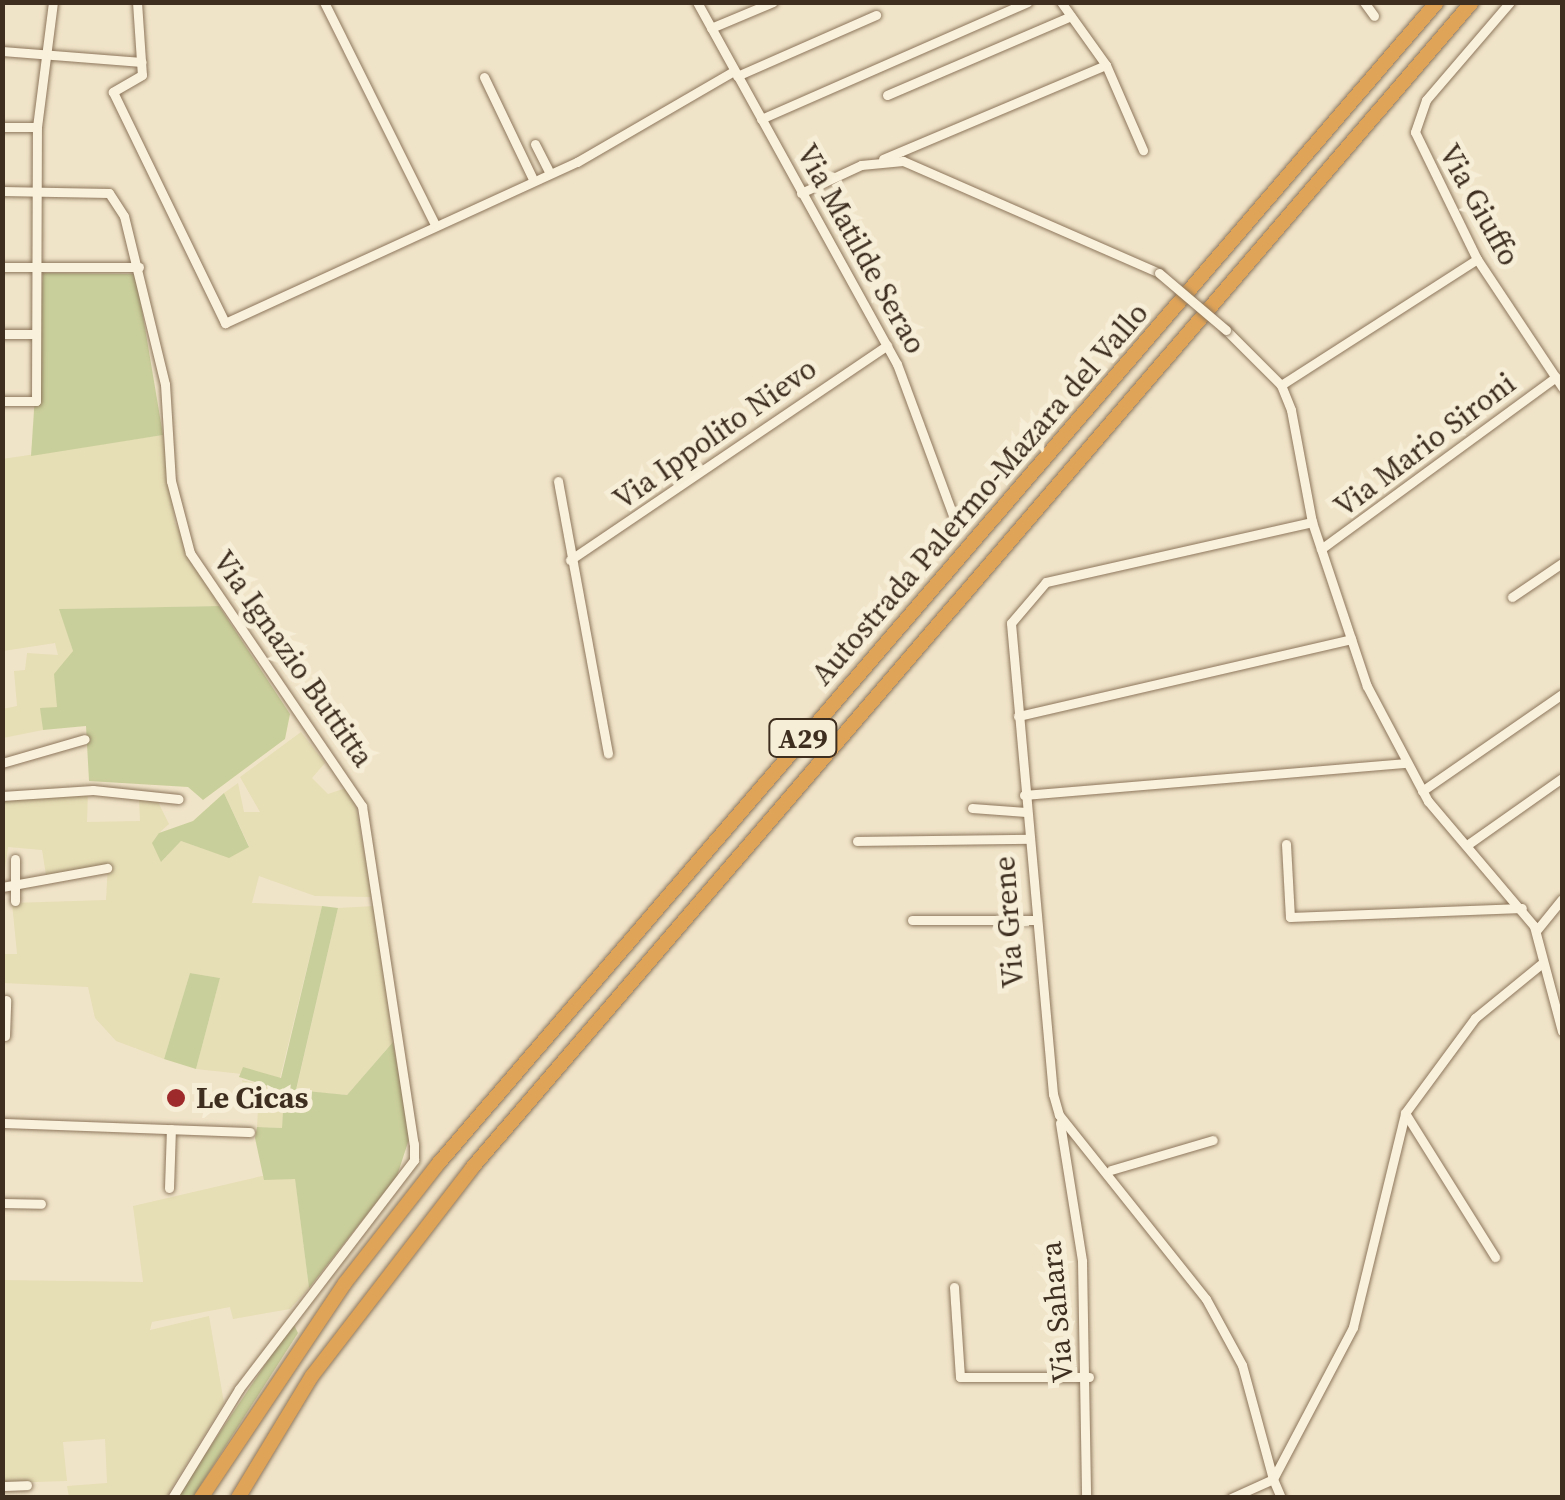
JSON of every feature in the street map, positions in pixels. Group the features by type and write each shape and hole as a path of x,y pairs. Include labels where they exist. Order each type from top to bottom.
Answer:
{"highway":[{"name":"Autostrada Palermo-Mazara del Vallo","path":"202,1498 313,1328 438,1164 1437,2"},
{"name":"Autostrada Palermo-Mazara del Vallo","path":"238,1498 312,1376 472,1168 1472,2"}],"street":[{"path":"2,401 36,401 37,127 53,2"},
{"path":"137,2 142,75 113,92 225,323 548,170 736,73 876,15"},
{"path":"324,2 435,225"},
{"name":"Via Matilde Serao","path":"697,2 887,345 957,526"},
{"path":"711,28 774,2"},
{"path":"760,119 1027,2"},
{"path":"1061,2 1106,65 1143,150"},
{"path":"1364,2 1374,16"},
{"name":"Via Giuffo","path":"1510,2 1416,118 1418,146 1477,259 1559,382"},
{"path":"887,95 1071,16"},
{"path":"2,51 142,62"},
{"path":"801,192 1106,65"},
{"path":"484,78 532,176"},
{"path":"2,127 37,127"},
{"path":"535,144 548,170"},
{"path":"880,160 986,189 1159,273 1226,330 1281,385 1312,522 1351,639 1422,791 1522,908 1536,931 1541,964 1562,1032"},
{"path":"2,191 36,190"},
{"name":"Via Ignazio Buttitta","path":"36,190 109,192 140,267 190,553 362,806 414,1160 240,1388 172,1498"},
{"path":"1281,385 1477,259"},
{"path":"2,267 140,267"},
{"path":"2,334 36,334"},
{"name":"Via Ippolito Nievo","path":"570,560 887,345"},
{"name":"Via Mario Sironi","path":"1321,549 1559,382"},
{"path":"558,481 608,753"},
{"name":"Via Grene","path":"1281,1498 1242,1364 1111,1170 1060,1115 1053,1094 1034,920 1011,623 1029,592 1312,522"},
{"path":"1512,597 1562,563"},
{"path":"1018,716 1351,639"},
{"path":"1422,791 1562,694"},
{"path":"2,763 85,740"},
{"path":"1024,795 1407,763"},
{"path":"1467,845 1562,778"},
{"path":"2,796 93,790 178,799"},
{"path":"972,808 1026,812"},
{"path":"857,841 1028,839"},
{"path":"1286,844 1290,917 1522,908"},
{"path":"15,859 15,901"},
{"path":"2,886 107,868"},
{"path":"1536,931 1562,899"},
{"path":"912,920 1034,920"},
{"path":"1231,1498 1273,1479 1352,1327 1405,1113 1475,1018 1541,964"},
{"path":"6,1000 6,1036"},
{"path":"1405,1113 1495,1257"},
{"path":"2,1123 250,1132"},
{"name":"Via Sahara","path":"1060,1123 1090,1376 1086,1498"},
{"path":"169,1188 171,1129"},
{"path":"1111,1170 1213,1140"},
{"path":"2,1204 40,1204"},
{"path":"954,1287 960,1377 1090,1376"},
{"path":"2,1486 27,1485"}],"shaded area":[{"path":"163,435 175,523 219,606 60,609 73,651 58,707 41,709 43,730 3,738 3,709 17,706 14,671 25,670 27,653 58,655 55,643 3,651 2,459"},
{"path":"301,732 325,763 312,778 328,794 346,788 356,806 372,897 315,896 259,876 252,903 322,906 280,1078 196,1069 220,978 190,973 164,1059 116,1041 95,1018 88,987 3,983 3,954 17,954 12,903 106,900 108,864 46,875 42,850 8,847 3,883 3,799 88,792 87,822 140,821 139,798 157,800 169,824 159,833 162,861 181,841 213,852 249,846 224,793 238,783 244,812 260,812 240,777"},
{"path":"374,906 393,1042 347,1095 296,1091 338,908"},
{"path":"242,1080 284,1091 282,1128 257,1127 259,1091 246,1093"},
{"path":"262,1176 295,1178 309,1288 290,1309 233,1319 230,1307 152,1322 150,1330 209,1316 224,1403 166,1497 69,1497 67,1486 107,1483 105,1439 63,1442 67,1481 3,1483 2,1280 143,1282 133,1206"}],"green space":[{"path":"43,273 136,274 163,435 31,456"},
{"path":"219,606 290,714 285,739 203,800 188,787 89,781 86,726 43,730 40,708 57,707 54,674 73,651 59,609"},
{"path":"224,793 249,847 229,858 181,841 161,862 152,843 159,833 193,821"},
{"path":"322,906 338,908 296,1090 347,1095 393,1042 410,1136 397,1176 309,1288 295,1179 264,1180 255,1138 257,1127 282,1128 284,1091 239,1077 243,1067 281,1078"},
{"path":"190,973 220,978 196,1069 164,1059"},
{"path":"293,1323 298,1333 193,1497 176,1498"}],"place":[{"name":"Le Cicas","path":"176,1098"}]}
